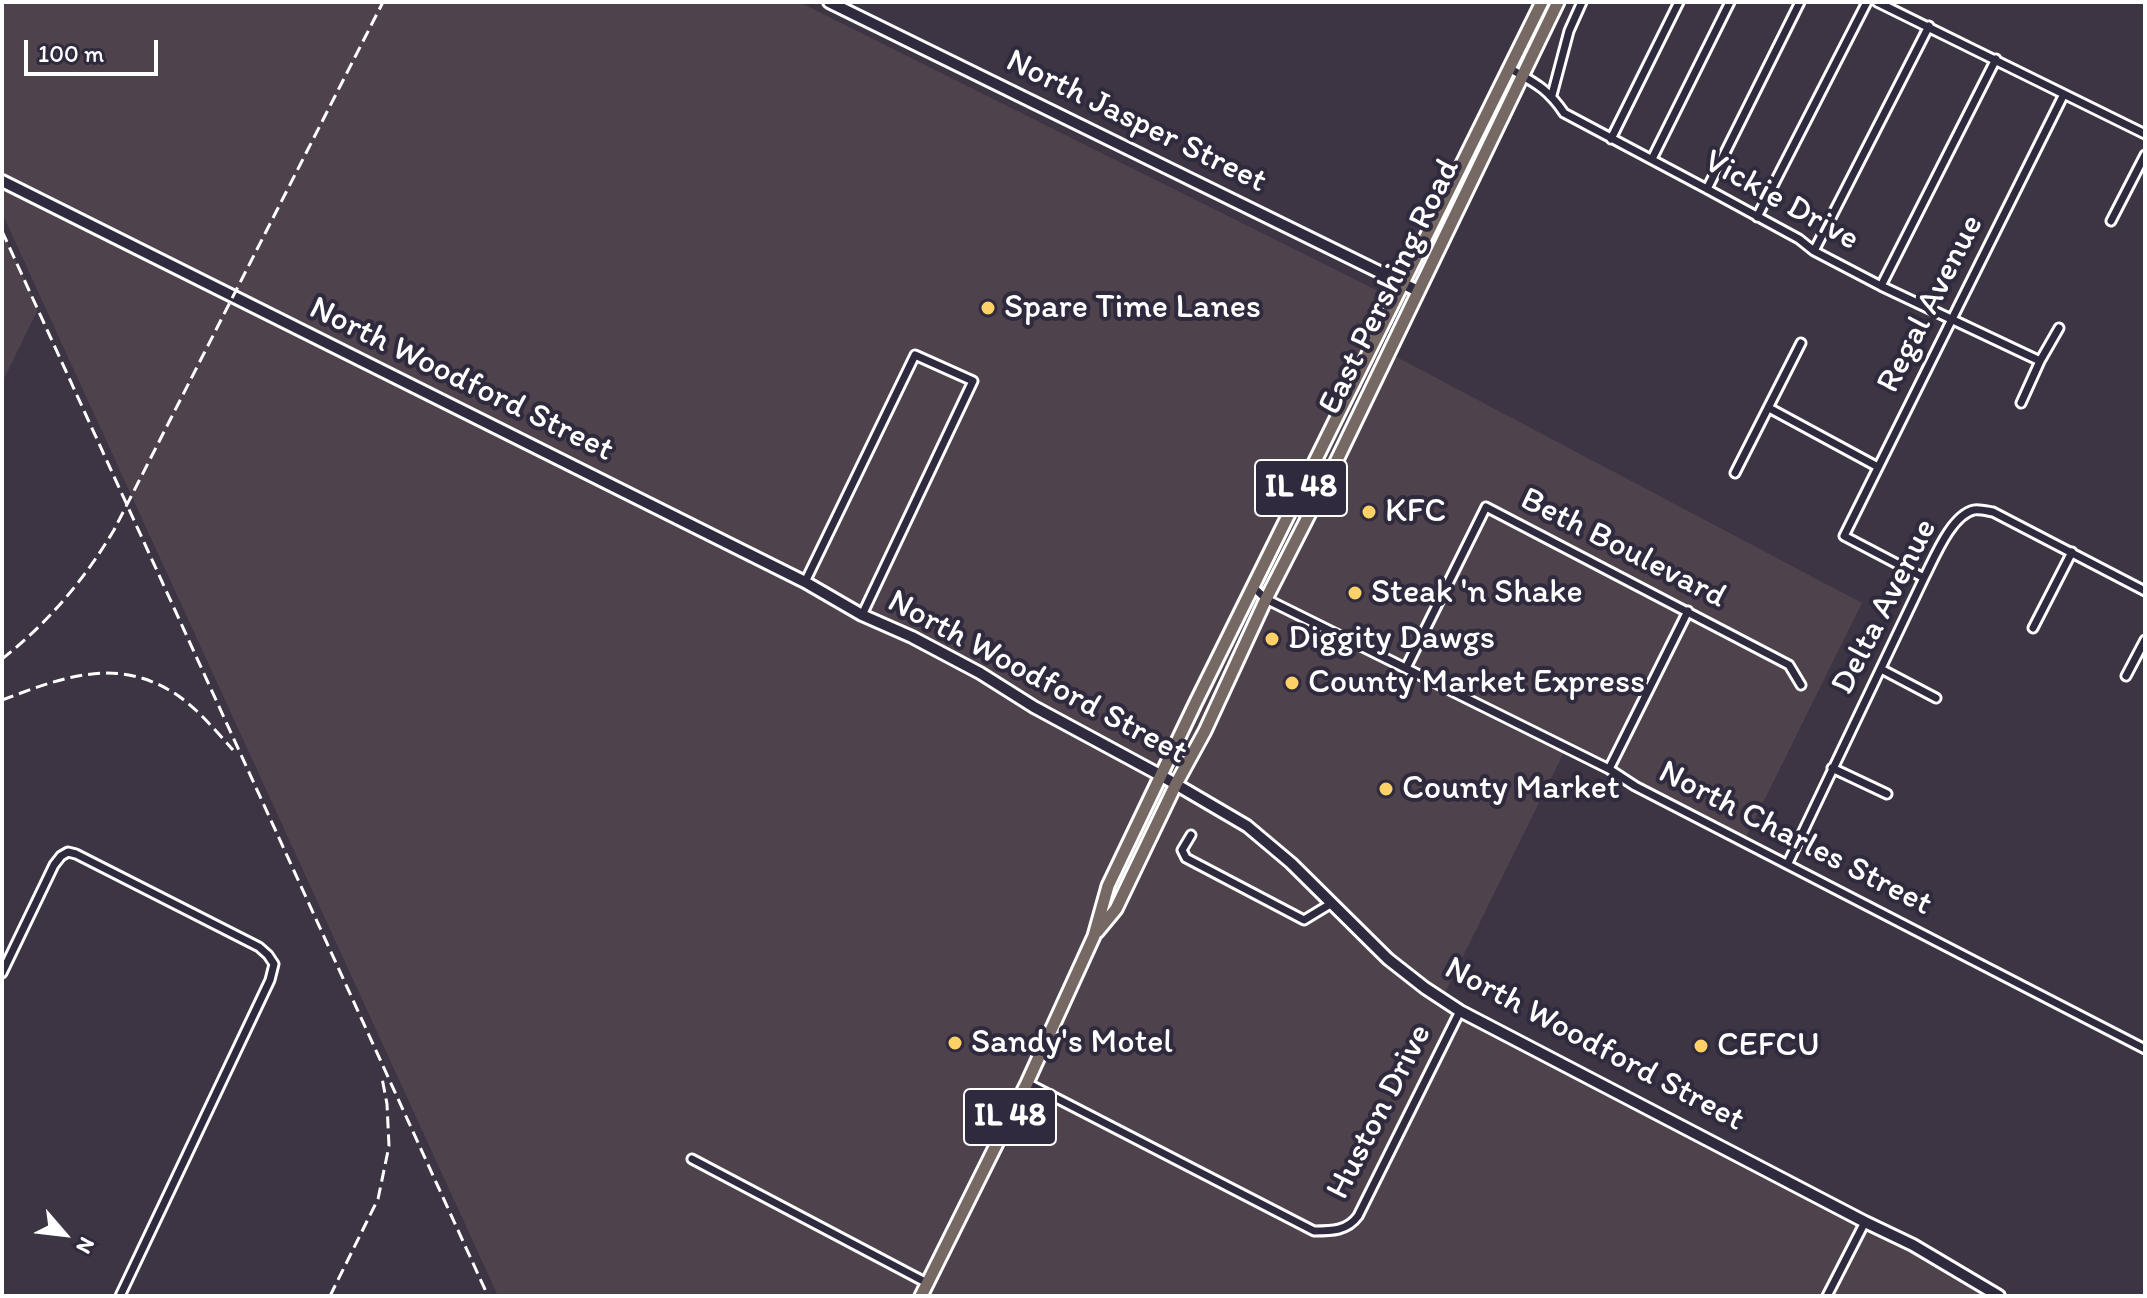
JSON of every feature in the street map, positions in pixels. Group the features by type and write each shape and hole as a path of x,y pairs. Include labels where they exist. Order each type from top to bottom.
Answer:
{"main road":[{"name":"East Pershing Road","path":"921,1296 1027,1083 1094,936 1108,886 1160,775 1542,2"},
{"name":"East Pershing Road","path":"1094,936 1116,909 1205,731 1266,599 1335,464 1558,2"}],"street":[{"name":"North Jasper Street","path":"829,2 1418,291"},
{"path":"1552,95 1569,31 1582,2"},
{"path":"1611,139 1679,2"},
{"path":"1652,159 1730,2"},
{"path":"1707,189 1800,2"},
{"path":"1757,217 1867,2"},
{"path":"1877,2 2145,134"},
{"path":"1814,251 1929,26"},
{"path":"1881,286 1996,59"},
{"name":"Vickie Drive","path":"1509,68 1541,86 1552,95 1564,113 1611,139 1881,286 2040,361"},
{"name":"Regal Avenue","path":"1924,578 1844,536 2064,94"},
{"path":"2111,221 2145,155"},
{"name":"North Woodford Street","path":"2,181 805,582 862,615 980,673 1034,707 1247,826 1291,863 1388,959 1460,1011 1913,1245 1999,1296"},
{"path":"2021,403 2059,328"},
{"path":"1735,473 1801,343"},
{"path":"805,582 915,355 973,381 862,615"},
{"path":"1769,408 1878,467"},
{"name":"Beth Boulevard","path":"1406,668 1486,507 1789,665 1801,685"},
{"name":"Delta Avenue","path":"1788,863 1924,578 1947,534 1961,516 1975,509 1993,512 2145,591"},
{"path":"2033,628 2072,552"},
{"name":"North Charles Street","path":"1252,586 1266,599 1609,769 1635,786 2145,1049"},
{"path":"1609,769 1688,611"},
{"path":"2126,676 2145,640"},
{"path":"1881,669 1936,698"},
{"path":"1832,768 1887,794"},
{"path":"1191,835 1182,850 1186,858 1304,920 1332,903"},
{"path":"2,973 54,865 68,852 259,947 274,964 270,980 120,1296"},
{"name":"Huston Drive","path":"1027,1083 1314,1231 1339,1231 1358,1216 1460,1011"},
{"path":"692,1159 927,1283"},
{"path":"1827,1296 1865,1222"}],"shaded area":[{"path":"2,2 799,2 1394,299 1372,344 1862,603 1744,841 1566,748 1442,999 1999,1296 498,1296 2,213"},
{"path":"2,231 38,309 2,383"}],"railway":[{"path":"2,659 35,631 64,600 114,530 383,2"},
{"path":"2,231 488,1296"},
{"path":"2,700 65,679 106,673 127,675 148,680 187,702 233,750"},
{"path":"330,1296 378,1199 389,1146 382,1078"}],"place":[{"name":"Spare Time Lanes","path":"988,308"},
{"name":"KFC","path":"1369,512"},
{"name":"Steak 'n Shake","path":"1355,593"},
{"name":"Diggity Dawgs","path":"1272,639"},
{"name":"County Market Express","path":"1292,683"},
{"name":"County Market","path":"1386,789"},
{"name":"Sandy's Motel","path":"955,1043"},
{"name":"CEFCU","path":"1701,1046"}]}
